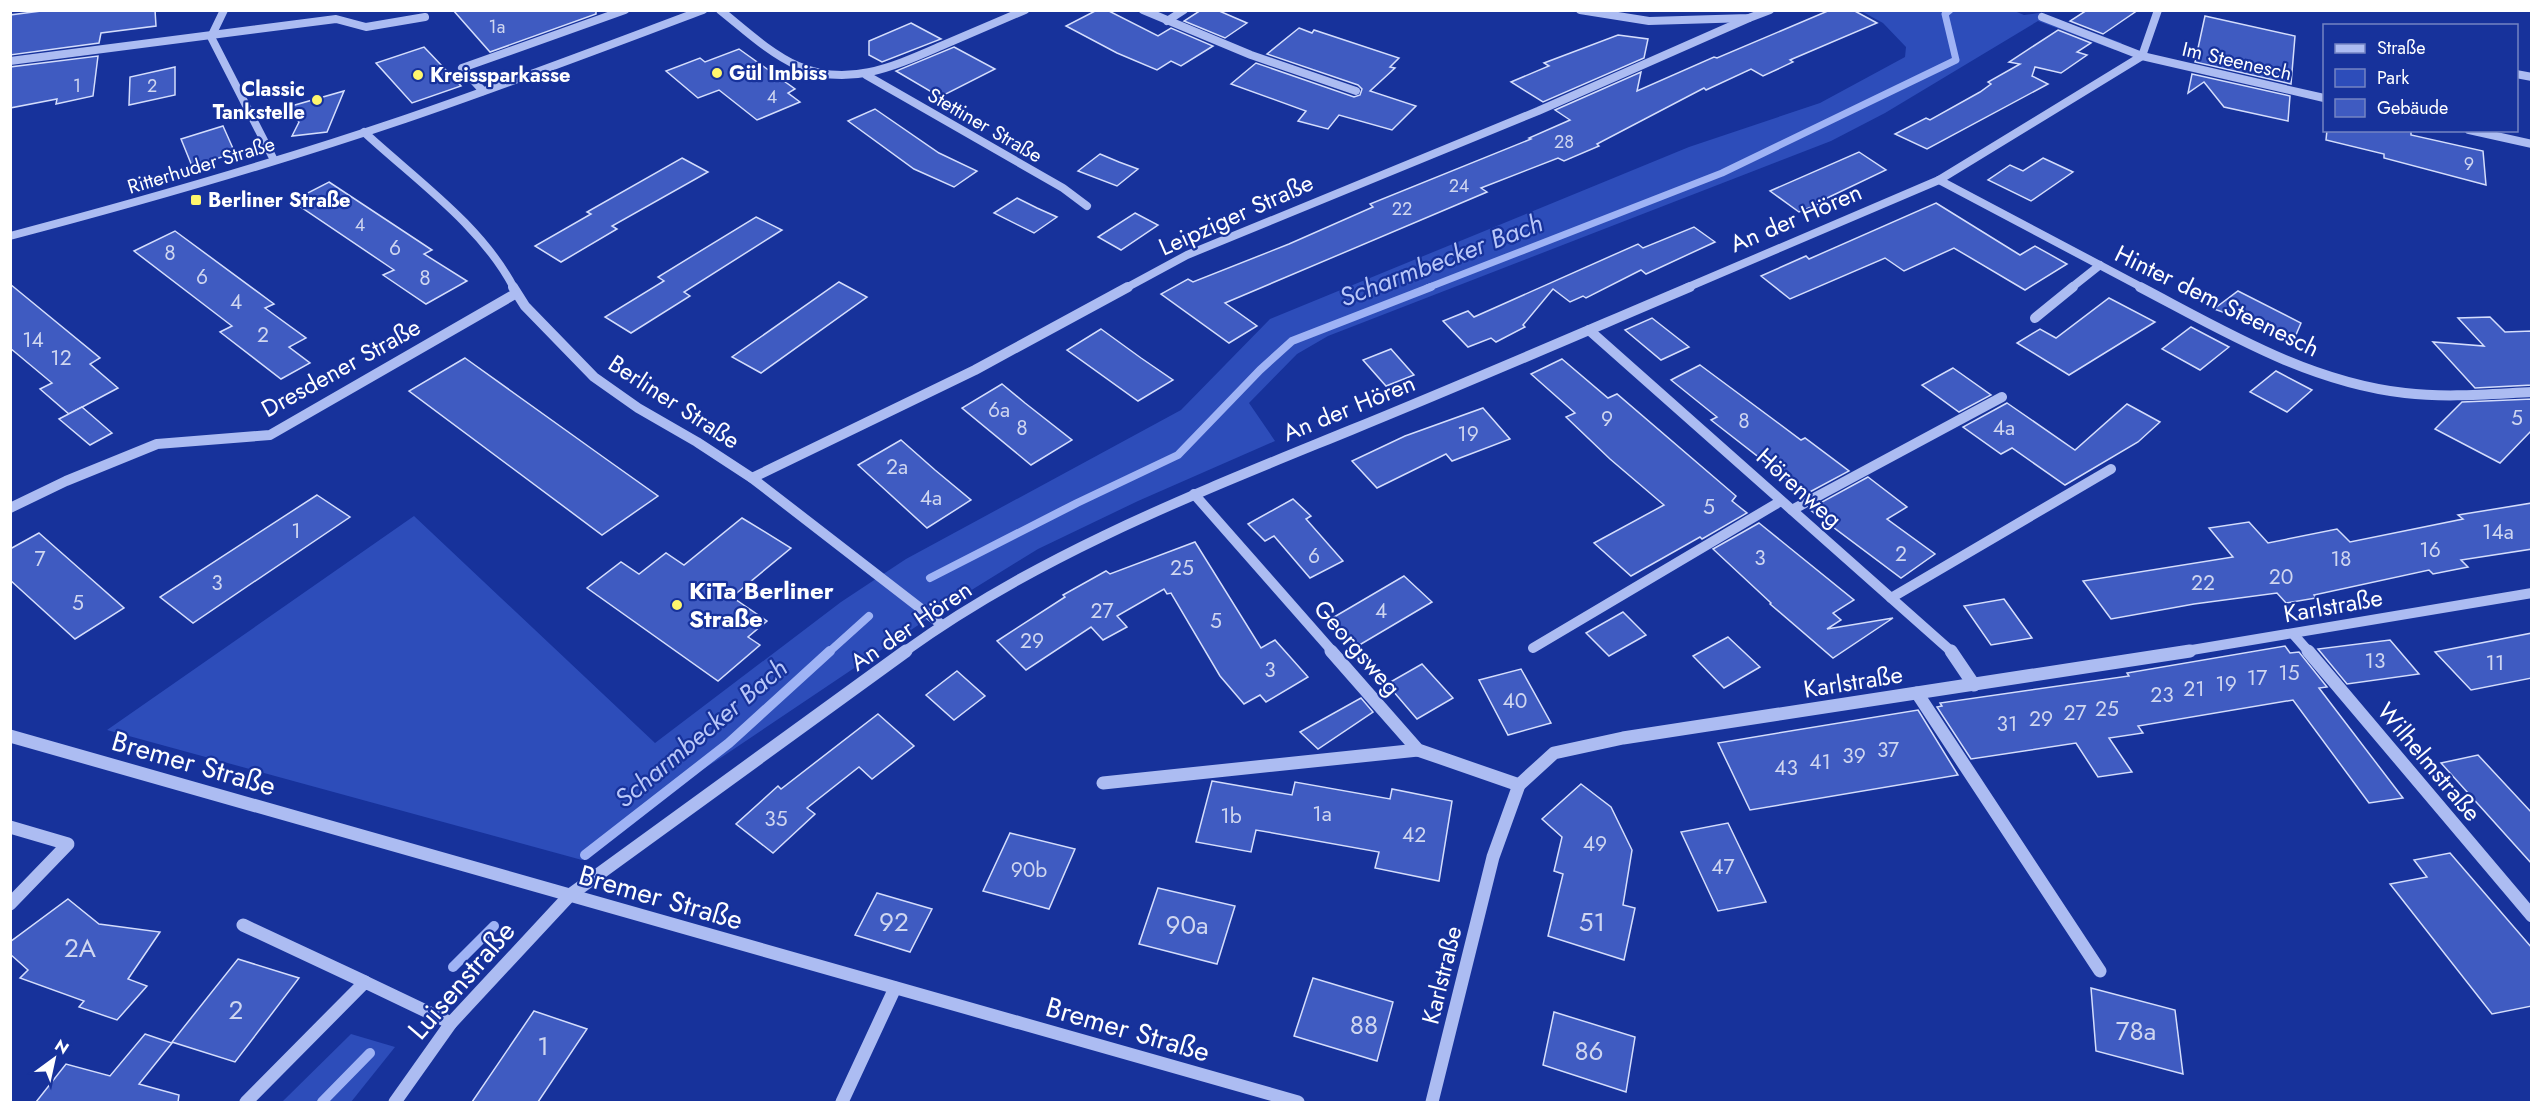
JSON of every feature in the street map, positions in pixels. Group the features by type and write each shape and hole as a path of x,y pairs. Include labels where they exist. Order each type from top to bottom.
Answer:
{"street":[{"path":"211,37 224,10"},
{"path":"483,91 462,68 625,10"},
{"name":"Ritterhuder Straße","path":"10,236 146,200 364,132 704,10"},
{"path":"720,10 790,63 813,74 832,77 866,75 912,60 1025,10"},
{"path":"1143,10 1251,55 1356,91"},
{"path":"1167,21 1184,10"},
{"path":"1580,10 1649,21 1749,18"},
{"name":"Leipziger Straße","path":"752,478 975,370 1187,255 1538,111 1770,10"},
{"path":"2142,56 2158,10"},
{"path":"10,61 211,37 336,19 366,27 424,17"},
{"name":"Im Steenesch","path":"2042,17 2142,56 2323,98"},
{"path":"211,37 274,160"},
{"name":"An der Hören","path":"570,895 942,625 1090,541 1194,494 1589,330 1939,180 2142,56"},
{"name":"Stettiner Straße","path":"866,75 1063,188 1087,206"},
{"name":"Berliner Straße","path":"364,132 470,230 503,268 515,294 594,377 638,408 697,442 752,478 942,625"},
{"path":"2477,132 2532,144"},
{"name":"Hinter dem Steenesch","path":"1939,180 2250,345 2293,365 2332,378 2386,391 2452,395 2532,392"},
{"path":"2035,318 2100,265"},
{"name":"Dresdener Straße","path":"10,508 66,481 157,444 270,435 515,294"},
{"name":"Hörenweg","path":"1589,330 1950,650 1974,685"},
{"path":"1792,510 2002,397"},
{"path":"1891,598 2111,469"},
{"name":"Georgsweg","path":"1194,494 1418,750"},
{"path":"1533,648 1781,501"},
{"name":"Karlstraße","path":"1432,1102 1493,857 1519,784 1554,753 1623,738 2294,634 2532,593"},
{"name":"Wilhelmstraße","path":"2294,634 2532,916"},
{"path":"1917,693 2100,971"},
{"name":"Bremer Straße","path":"10,736 1298,1102"},
{"path":"1103,783 1418,750 1519,784"},
{"path":"10,827 68,844 10,904"},
{"name":"Luisenstraße","path":"395,1102 451,1023 570,895"},
{"path":"243,925 451,1023"},
{"path":"246,1102 365,982"},
{"path":"842,1102 895,988"}],"green space":[{"path":"2012,10 2024,15 2039,13 2122,43 2115,50 2038,21 1885,113 1831,141 1328,336 1297,354 1249,403 1275,441 1138,501 1038,549 957,599 690,777 582,860 107,730 414,516 655,743 841,602 906,559 1181,410 1270,319 1689,147 1820,103 1905,57 1906,47 1883,23 1861,11"},
{"path":"351,1034 395,1047 351,1102 282,1102"}],"building":[{"path":"49,10 155,10 156,26 101,33 99,43 10,55 10,15"},
{"path":"453,10 596,10 596,14 490,52"},
{"path":"1097,10 1107,10 1158,36 1171,28 1213,46 1181,66 1171,61 1157,70 1117,53 1066,26"},
{"path":"1201,10 1217,10 1247,23 1225,38 1184,21"},
{"path":"1830,10 1853,10 1877,23 1790,60 1793,62 1763,76 1751,69 1706,90 1704,88 1597,144 1599,146 1564,161 1558,158 1481,188 1487,192 1225,303 1257,326 1229,343 1161,294 1188,279 1193,282 1289,244 1373,207 1370,204 1531,139 1529,138 1570,120 1555,110 1641,72 1637,91"},
{"path":"2087,10 2138,10 2103,34 2070,21"},
{"path":"2205,16 2295,36 2291,84 2195,62"},
{"path":"911,23 941,39 882,62 869,55 869,41"},
{"path":"1299,28 1312,33 1314,30 1399,58 1390,67 1395,68 1370,91 1416,106 1392,130 1339,115 1328,129 1298,121 1306,111 1231,84 1256,63 1354,97 1360,95 1362,89 1358,85 1267,54"},
{"path":"2058,30 2091,43 2077,52 2087,55 2061,73 2035,67 2032,76 2048,84 1927,149 1895,134 1926,118 1930,120 1980,92 1991,84 1988,82 2020,64 2009,62"},
{"path":"1618,35 1648,39 1644,58 1543,102 1511,82 1549,66 1544,63"},
{"name":"Kreissparkasse","path":"424,47 461,86 412,103 376,63"},
{"path":"954,47 995,69 940,97 896,71"},
{"path":"739,49 795,89 788,93 800,102 757,120 719,90 698,98 666,71 700,58 705,62"},
{"path":"98,56 93,96 56,104 57,99 10,108 10,67"},
{"path":"175,67 175,95 129,105 130,77"},
{"path":"2192,74 2290,96 2288,121 2224,107 2204,82 2188,93"},
{"path":"344,91 327,132 292,136 299,122 288,107"},
{"path":"875,109 939,153 977,171 954,187 914,169 848,121"},
{"path":"223,126 235,153 192,166 181,139"},
{"path":"2327,132 2411,132 2411,135 2483,151 2486,185 2384,158 2384,154 2326,140"},
{"path":"1859,152 1886,170 1823,200 1826,201 1799,212 1770,191"},
{"path":"1100,154 1138,169 1117,186 1078,171"},
{"path":"682,158 708,172 612,226 617,229 561,262 535,246 591,214 587,212"},
{"path":"2043,158 2073,172 2031,201 1988,180 2010,165 2023,171"},
{"path":"329,182 432,250 424,254 467,281 426,304 383,275 394,270 292,201"},
{"path":"1017,198 1057,217 1034,233 994,213"},
{"path":"1936,203 2020,255 2035,246 2067,264 2025,290 1954,248 1904,271 1885,258 1790,299 1761,276 1806,256 1809,259"},
{"path":"1135,213 1158,225 1121,250 1098,237"},
{"path":"756,217 782,230 684,292 690,296 631,333 605,317 664,281 658,277"},
{"path":"1694,227 1715,242 1646,274 1641,270 1586,298 1583,296 1570,302 1553,289 1523,325 1525,327 1496,342 1491,338 1468,347 1443,321 1468,311 1474,317 1638,244 1643,248"},
{"path":"175,231 274,304 265,308 306,338 289,347 310,363 281,379 220,332 232,326 134,251"},
{"path":"839,282 867,297 761,373 732,357"},
{"path":"10,284 100,358 90,364 118,388 69,414 40,389 52,383 10,348"},
{"path":"2238,291 2301,323 2295,337 2214,309"},
{"path":"2109,298 2155,322 2069,375 2017,343 2040,329 2056,338"},
{"path":"2490,317 2505,332 2532,331 2532,385 2475,388 2433,342 2484,346 2458,318"},
{"path":"1652,318 1689,347 1661,360 1625,330"},
{"path":"2191,327 2229,347 2200,370 2162,349"},
{"path":"1101,329 1173,380 1138,401 1067,350"},
{"path":"1391,349 1414,375 1386,386 1363,360"},
{"path":"465,358 658,496 602,535 409,391"},
{"path":"1562,359 1608,398 1617,394 1736,496 1732,501 1747,513 1631,576 1594,543 1664,505 1610,459 1566,417 1575,413 1531,374"},
{"path":"1700,365 1801,440 1805,438 1849,471 1806,494 1711,420 1717,417 1671,380"},
{"path":"1953,368 1991,395 1959,412 1922,385"},
{"path":"2276,371 2312,390 2287,412 2250,392"},
{"path":"1002,384 1072,440 1031,465 962,408"},
{"path":"2532,399 2532,430 2500,463 2435,429 2462,402"},
{"path":"2007,403 2075,450 2127,404 2160,422 2138,442 2065,485 2012,448 2001,454 1963,427"},
{"path":"82,407 112,433 90,445 59,419"},
{"path":"1483,408 1510,439 1452,461 1446,454 1377,488 1352,461 1405,436"},
{"path":"901,440 971,500 927,528 858,465"},
{"path":"1868,477 1907,507 1887,519 1935,554 1901,578 1809,509"},
{"path":"317,495 350,517 193,623 160,597"},
{"path":"1293,499 1311,516 1306,519 1343,561 1310,578 1274,536 1265,541 1248,524"},
{"path":"2532,503 2532,549 2461,560 2468,567 2433,574 2429,570 2314,595 2316,598 2286,603 2277,593 2194,604 2111,619 2083,581 2233,557 2209,528 2249,522 2268,543 2337,529 2350,542 2463,519 2458,515"},
{"name":"KiTa Berliner Straße","path":"742,518 791,548 732,597 767,621 748,637 760,645 718,681 587,588 621,562 639,574 666,553 684,565"},
{"path":"1759,523 1854,600 1833,613 1841,620 1827,629 1893,618 1833,658 1770,604 1713,549"},
{"path":"39,533 124,608 75,639 10,580 10,549"},
{"path":"1195,542 1261,648 1275,640 1308,677 1266,702 1260,695 1244,704 1220,676 1171,593 1167,594 1164,589 1117,616 1127,627 1103,640 1091,627 1026,670 997,641 1065,597 1063,595 1106,571 1110,574"},
{"path":"1404,576 1432,602 1356,647 1329,620"},
{"path":"2004,599 2032,638 1991,645 1964,606"},
{"path":"1623,612 1646,635 1609,656 1586,633"},
{"path":"2532,633 2532,678 2471,690 2435,652"},
{"path":"1728,637 1760,667 1724,688 1693,656"},
{"path":"2390,640 2419,674 2347,684 2318,649"},
{"path":"2285,646 2290,653 2299,652 2327,687 2319,688 2403,798 2369,803 2293,700 2138,726 2143,733 2109,738 2132,772 2098,777 2076,743 1971,759 1937,707 1942,706 1940,703 2129,676 2127,673"},
{"path":"1422,664 1453,698 1417,719 1387,684"},
{"path":"1521,669 1551,723 1508,735 1479,680"},
{"path":"957,671 985,696 954,720 926,695"},
{"path":"1361,698 1373,712 1318,749 1300,732"},
{"path":"1918,710 1958,775 1750,810 1718,743"},
{"path":"878,714 914,746 872,779 859,767 807,808 815,814 773,853 736,824 778,786 781,789"},
{"path":"2478,755 2532,813 2532,864 2441,763"},
{"path":"1212,781 1292,795 1295,782 1390,799 1392,789 1452,801 1439,881 1375,868 1379,852 1256,830 1251,852 1196,842"},
{"path":"1581,784 1611,807 1632,850 1623,905 1635,908 1624,960 1548,936 1563,874 1554,871 1562,837 1542,819"},
{"path":"1728,823 1766,902 1718,911 1681,832"},
{"path":"1010,833 1075,849 1049,909 983,891"},
{"path":"2450,853 2532,948 2532,1006 2492,1014 2390,884 2427,877 2414,860"},
{"path":"1158,888 1235,906 1217,964 1139,944"},
{"path":"877,893 932,909 910,952 855,935"},
{"path":"68,899 99,924 160,932 128,979 147,986 117,1020 79,1007 84,1001 20,978 28,970 10,954 10,942"},
{"path":"238,959 299,978 235,1062 172,1042"},
{"path":"1313,978 1393,1002 1377,1061 1294,1036"},
{"path":"2091,988 2175,1010 2183,1074 2096,1051"},
{"path":"534,1011 587,1029 538,1102 472,1102"},
{"path":"1554,1012 1635,1037 1626,1092 1543,1065"},
{"path":"145,1034 172,1043 139,1084 179,1095 178,1102 36,1102 66,1064 110,1076"}],"waterway":[{"name":"Scharmbecker Bach","path":"1427,288 1722,173 1956,60 1945,14 1950,10"},
{"name":"Scharmbecker Bach","path":"930,578 1077,503 1178,455 1260,370 1292,341 1431,287"},
{"name":"Scharmbecker Bach","path":"829,652 869,616"},
{"name":"Scharmbecker Bach","path":"585,855 729,743 830,651"},
{"name":"Scharmbecker Bach","path":"453,967 494,926"},
{"name":"Scharmbecker Bach","path":"322,1102 370,1053"}],"place":[{"name":"Gül Imbiss","path":"717,73"},
{"name":"Kreissparkasse","path":"418,75"},
{"name":"Classic Tankstelle","path":"317,100"},
{"name":"Berliner Straße","path":"196,200"},
{"name":"KiTa Berliner Straße","path":"677,605"}]}
